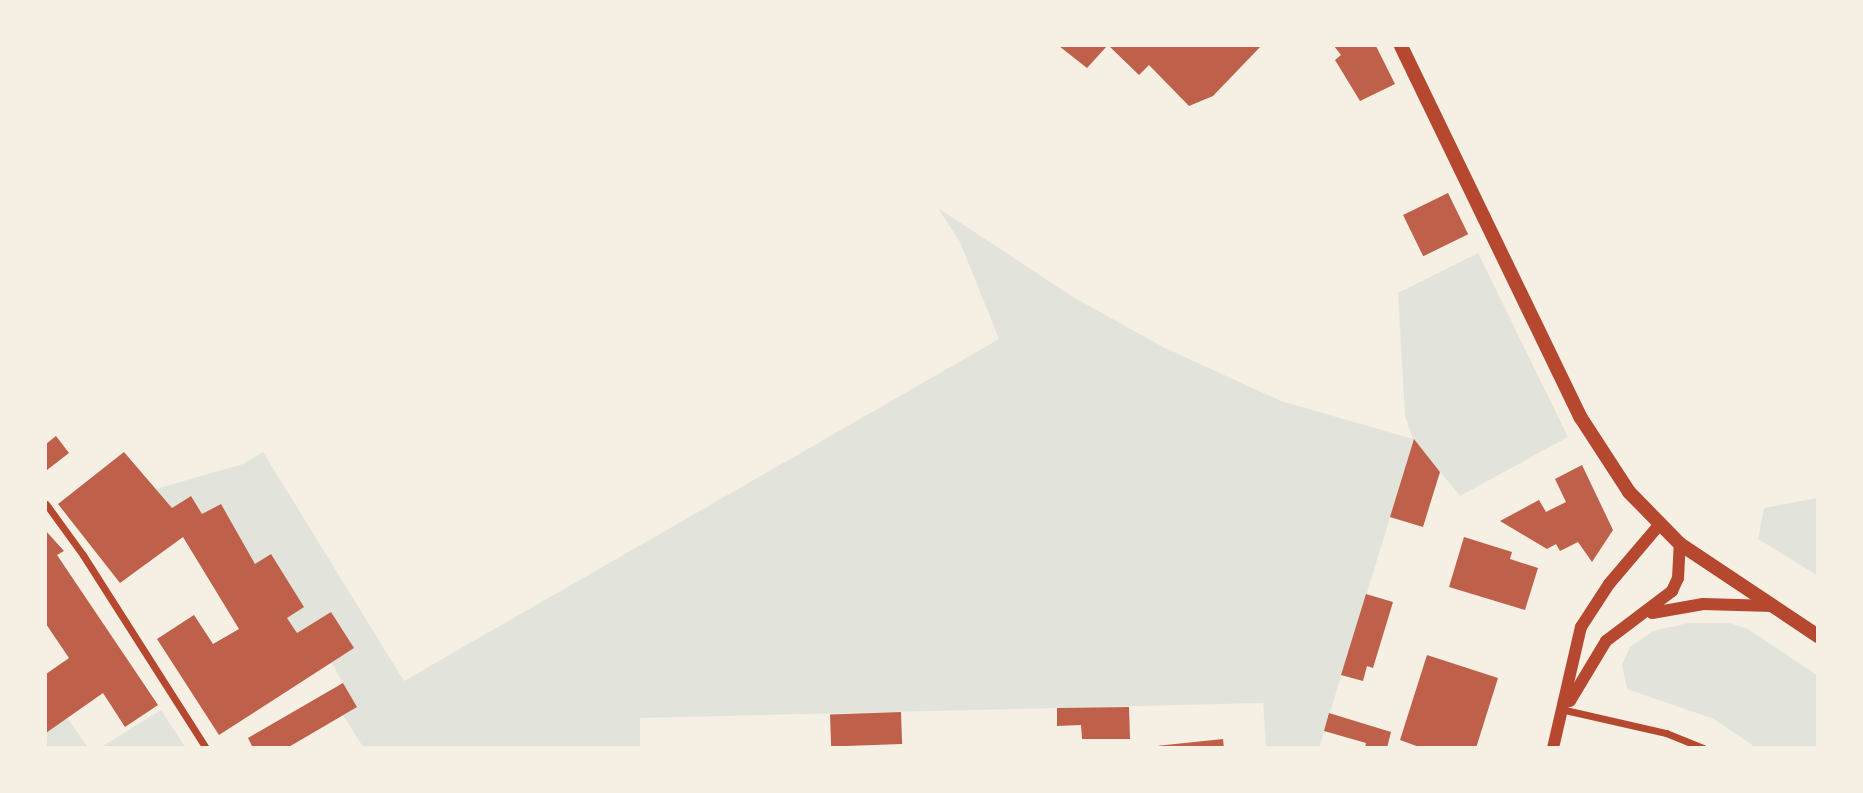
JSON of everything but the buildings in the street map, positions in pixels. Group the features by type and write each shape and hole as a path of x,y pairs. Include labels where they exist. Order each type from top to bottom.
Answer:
{"main road":[{"path":"1401,46 1581,418 1629,492 1658,526 1680,544 1818,636"}],"street":[{"path":"46,504 83,555 206,747"},
{"path":"1553,747 1565,710 1581,628 1609,584 1658,526"},
{"path":"1565,710 1606,641 1672,591 1678,578 1680,544"},
{"path":"1635,618 1703,604 1772,606"},
{"path":"1565,710 1666,733 1703,747"}],"shaded area":[{"path":"938,208 1073,297 1163,347 1281,401 1413,439 1405,416 1398,293 1478,253 1568,437 1460,496 1414,440 1319,748 1266,747 1263,703 640,718 640,747 363,747 343,715 357,707 331,662 331,612 297,633 287,618 303,607 255,564 221,504 202,514 190,496 172,508 156,489 243,464 263,452 404,681 999,339 960,242"},
{"path":"1818,498 1817,575 1758,539 1764,508"},
{"path":"1688,623 1729,623 1748,629 1817,675 1817,747 1755,747 1714,719 1627,689 1622,665 1630,647 1653,631"},
{"path":"161,710 185,747 101,747"},
{"path":"67,718 88,747 46,748 46,733"}]}
